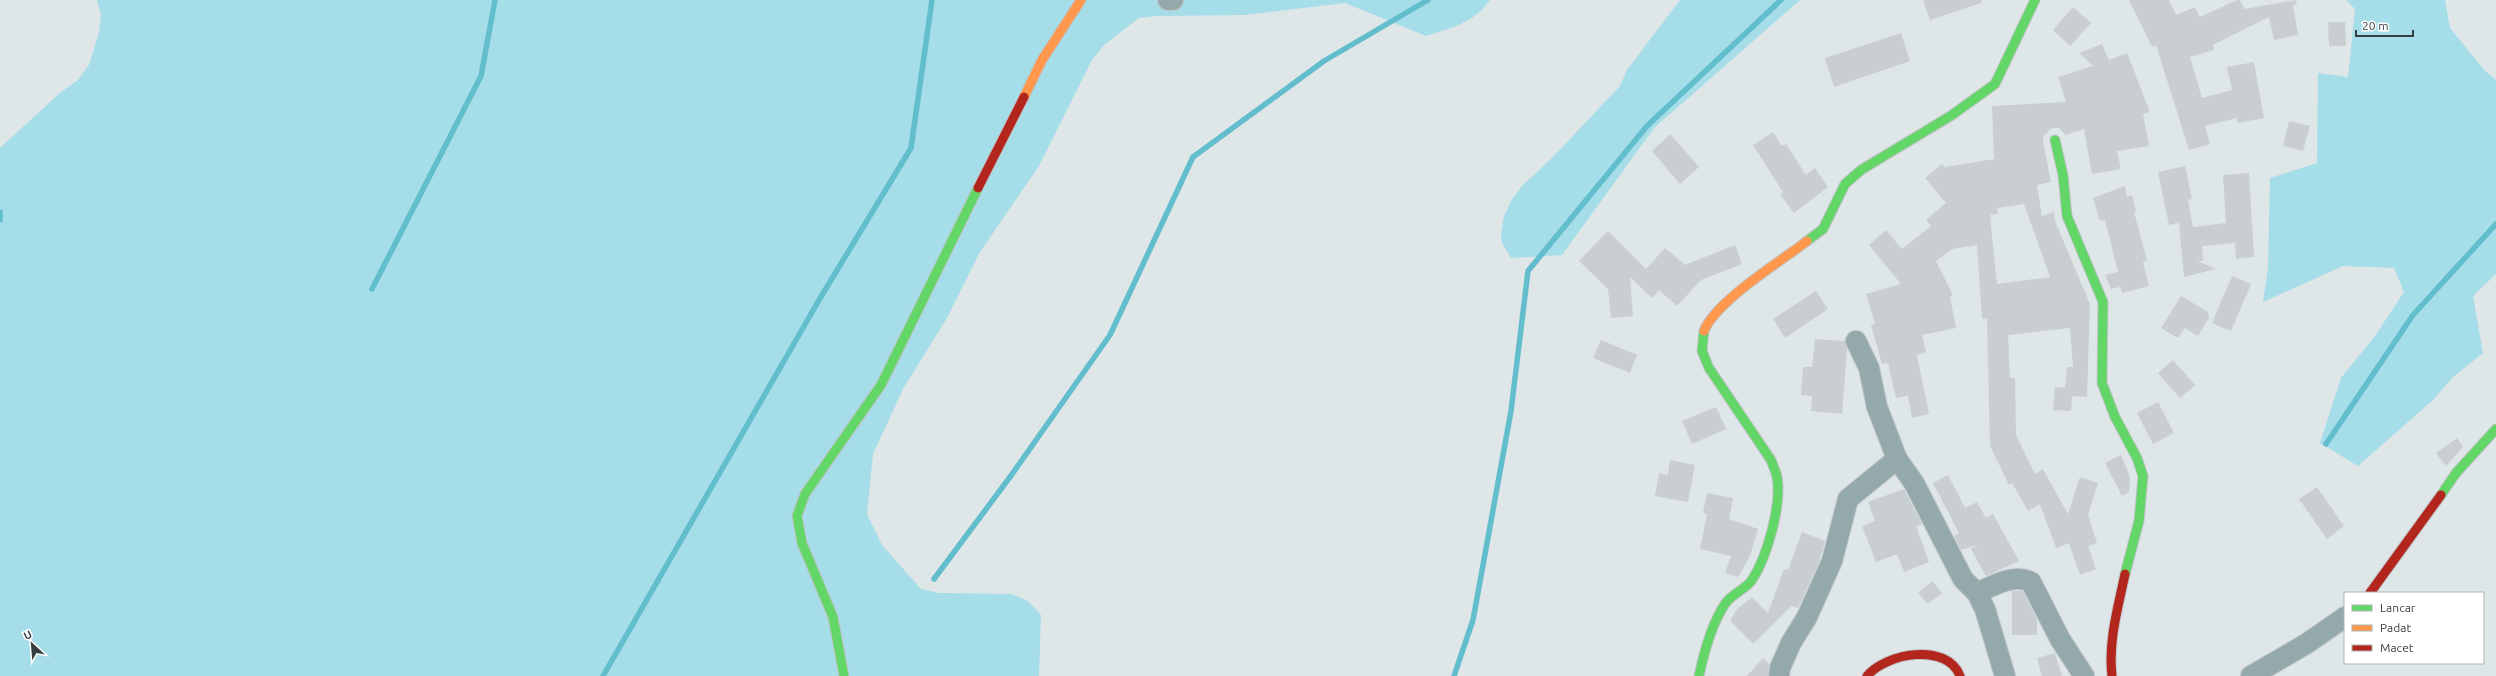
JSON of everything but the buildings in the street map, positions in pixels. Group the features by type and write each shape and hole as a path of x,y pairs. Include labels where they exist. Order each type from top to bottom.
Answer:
{"street":[{"path":"844,676 833,617 802,543 797,516 805,494 881,385 1042,60 1081,0"},
{"path":"1168,0 1173,0"},
{"path":"1699,676 1708,638 1725,603 1752,581 1773,524 1779,491 1777,476 1758,437 1719,385 1705,362 1701,338 1706,325 1713,314 1823,229 1845,184 1861,170 1952,115 1995,84 2035,0"},
{"path":"2055,140 2063,175 2067,216 2103,302 2102,383 2142,476 2140,521 2129,555 2113,629 2110,657 2112,676"},
{"path":"1856,341 1869,368 1878,407 1897,459 1914,483 1963,579 1977,593 1985,609 2006,676"},
{"path":"2371,592 2393,564 2456,472 2496,429"},
{"path":"1779,676 1786,655 1807,617 1832,561 1848,499 1897,459"},
{"path":"1977,593 2014,579 2024,578 2031,582 2060,639 2084,676"},
{"path":"2250,676 2306,644 2344,618"},
{"path":"1867,676 1871,668 1888,658 1904,656 1930,657 1946,661 1954,666 1960,676"}],"shaded area":[{"path":"97,0 1490,0 1477,14 1461,24 1426,36 1345,3 1245,15 1156,16 1139,18 1103,46 1092,60 1039,166 980,252 947,318 903,389 873,454 867,514 882,545 921,589 939,593 1012,594 1028,601 1041,615 1039,676 0,676 0,148 61,92 78,80 89,65 99,32 101,15"},
{"path":"1680,0 1800,0 1654,128 1562,255 1511,258 1502,243 1501,233 1504,216 1512,199 1522,186 1553,157 1620,86 1627,70"},
{"path":"2346,0 2445,0 2450,28 2485,71 2496,80 2496,274 2473,296 2483,353 2453,377 2433,400 2358,466 2320,443 2341,378 2375,336 2404,292 2394,268 2343,266 2263,302 2268,268 2270,178 2317,163 2318,73 2348,77 2355,9"}],"waterway":[{"path":"372,289 481,76 495,0"},
{"path":"603,676 819,300 911,148 932,0"},
{"path":"934,579 1010,477 1110,335 1193,157 1324,61 1428,0"},
{"path":"1454,676 1473,620 1511,411 1528,271 1647,126 1781,0"},
{"path":"0,212 0,220"},
{"path":"2326,444 2413,315 2496,224"}],"traffic: fast":[{"path":"1807,241 1823,229 1845,184 1861,170 1952,115 1995,84 2035,0"},
{"path":"2055,140 2063,175 2067,216 2103,302 2102,383 2115,417 2137,458 2143,476 2139,521 2125,574"},
{"path":"844,676 833,617 802,543 797,516 805,494 881,385 978,188"},
{"path":"1699,676 1709,639 1720,612 1734,595 1746,587 1758,570 1772,530 1778,489 1777,475 1771,460 1709,368 1702,351 1704,331"},
{"path":"2441,495 2456,473 2496,429"}],"traffic: slow":[{"path":"1024,97 1042,60 1081,0"},
{"path":"1704,331 1711,319 1721,307 1750,283 1807,241"}],"traffic: jam":[{"path":"978,188 1024,97"},
{"path":"2371,592 2441,495"},
{"path":"2112,676 2111,650 2125,574"},
{"path":"1867,676 1876,668 1888,662 1901,657 1916,655 1930,655 1943,658 1953,665 1960,676"}]}
